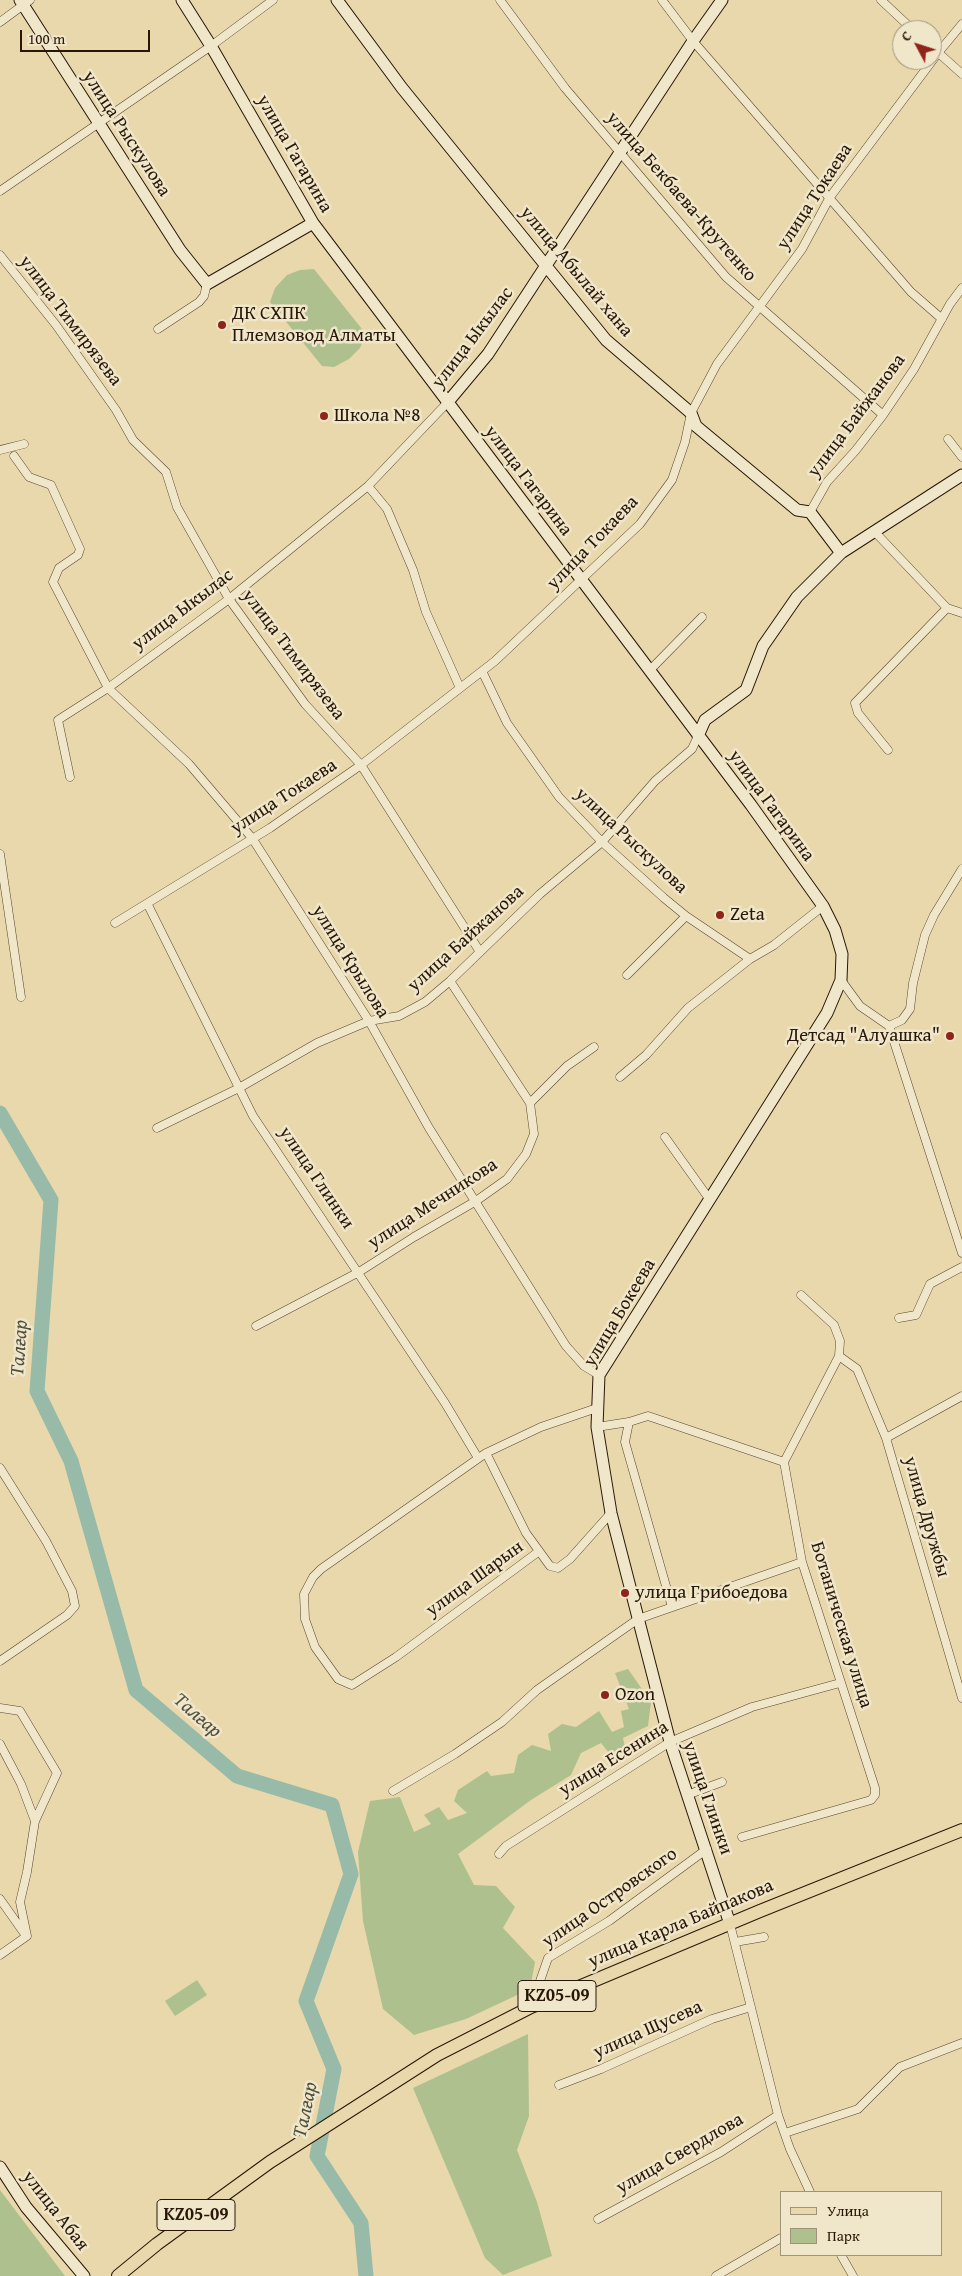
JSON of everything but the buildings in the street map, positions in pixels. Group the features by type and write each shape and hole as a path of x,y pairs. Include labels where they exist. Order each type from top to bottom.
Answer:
{"main road":[{"name":"улица Карла Байпакова","path":"121,2273 157,2244 270,2162 437,2055 531,2007 962,1830"}],"street":[{"name":"улица Гагарина","path":"182,0 211,46 313,224 650,670 823,906 835,930 842,954 841,980"},
{"path":"0,191 211,46 273,0"},
{"name":"улица Абылай хана","path":"337,0 402,88 606,340 691,413 696,426 797,510 810,512 841,553"},
{"name":"улица Бекбаева-Крутенко","path":"500,0 565,88 726,278 883,415"},
{"path":"662,0 693,41 911,292 942,319"},
{"name":"улица Ыкылас","path":"70,777 58,720 108,688 229,599 368,486 447,403 488,354 693,41 722,0"},
{"path":"881,0 902,20"},
{"path":"0,22 25,2"},
{"name":"улица Рыскулова","path":"25,2 98,124 180,250 207,284"},
{"name":"улица Токаева","path":"942,43 962,24"},
{"path":"942,56 962,74"},
{"name":"улица Токаева","path":"116,923 270,828 361,765 482,671 640,524 672,480 686,442 691,413 717,364 734,338 759,308 802,249 830,197 921,70"},
{"path":"158,329 199,302 204,296 207,284 313,224"},
{"name":"улица Тимирязева","path":"0,255 56,325 116,410 133,440 166,472 177,507 229,599 305,704 361,765 480,952"},
{"name":"улица Байжанова","path":"810,512 827,482 856,450 883,415 914,369 962,288"},
{"path":"948,439 962,457"},
{"path":"0,450 24,444"},
{"name":"улица Крылова","path":"14,456 29,477 51,485 80,548 78,555 58,568 53,582 108,688 189,764 252,838 369,1021 429,1128 566,1346 584,1366 599,1375"},
{"path":"698,736 705,720 746,690 763,646 797,597 841,553 962,475"},
{"path":"368,486 387,509 413,570 426,612 460,688"},
{"path":"874,531 947,608 962,612"},
{"path":"888,750 858,713 855,703 947,608"},
{"path":"650,670 702,617"},
{"name":"улица Рыскулова","path":"482,671 507,722 559,798 602,842 686,916 750,959"},
{"path":"684,717 705,720"},
{"name":"улица Байжанова","path":"157,1128 239,1088 317,1043 369,1021 399,1016 424,1002 450,980 540,894 602,842 655,781 692,749 698,736"},
{"path":"0,854 21,997"},
{"path":"889,1026 902,1020 910,1009 913,983 925,935 934,915 962,869"},
{"name":"улица Глинки","path":"148,905 253,1116 359,1272 445,1403 478,1458"},
{"path":"620,1077 646,1055 688,1008 750,959 774,946 823,906"},
{"path":"627,975 686,916"},
{"name":"улица Мечникова","path":"256,1326 359,1272 476,1200 506,1179 526,1154 534,1134 530,1103 450,980"},
{"path":"841,980 860,1006 889,1026 962,1253"},
{"name":"улица Бокеева","path":"597,1408 599,1375 827,1013 841,980"},
{"path":"530,1103 567,1066 594,1047"},
{"path":"665,1137 710,1200"},
{"path":"899,1318 916,1315 930,1284 962,1267"},
{"path":"598,1427 629,1422 648,1416 784,1462 839,1356 840,1341 834,1325 801,1295"},
{"name":"улица Дружбы","path":"839,1356 857,1369 886,1438 962,1698"},
{"path":"886,1438 962,1396"},
{"path":"478,1458 541,1427 597,1408"},
{"name":"улица Глинки","path":"597,1408 598,1427 611,1513 670,1742 707,1849 730,1924 778,2115 810,2191"},
{"path":"629,1422 625,1442 672,1607"},
{"path":"486,1453 526,1533 538,1552"},
{"name":"улица Шарын","path":"478,1458 312,1577 304,1594 305,1619 315,1647 338,1679 352,1685 396,1658 538,1552 550,1566 558,1568 570,1559 611,1513"},
{"name":"Ботаническая улица","path":"742,1837 871,1800 875,1795 875,1788 802,1562 784,1462"},
{"path":"0,1468 46,1541 72,1591 75,1606 68,1615 0,1661"},
{"path":"393,1791 455,1754 502,1722 537,1690 638,1619 802,1562"},
{"name":"улица Есенина","path":"499,1854 506,1846 670,1742 752,1707 840,1683"},
{"path":"0,1708 20,1711 57,1773 35,1821 20,1902 27,1936"},
{"path":"0,1744 21,1784 35,1821"},
{"path":"687,1795 722,1782"},
{"name":"улица Островского","path":"531,2007 548,1958 609,1921 707,1849"},
{"path":"0,1899 27,1936"},
{"path":"0,1955 27,1936"},
{"path":"735,1942 764,1938"},
{"name":"улица Щусева","path":"559,2085 601,2069 712,2019 751,2007"},
{"path":"785,2133 858,2109 900,2067 962,2043"},
{"name":"улица Свердлова","path":"598,2219 721,2152 778,2115"},
{"name":"улица Абая","path":"0,2167 26,2207 81,2272"},
{"path":"716,2276 780,2239"},
{"path":"842,2256 852,2276"},
{"path":"81,2272 93,2276"},
{"path":"110,2276 121,2273"}],"green space":[{"path":"314,269 366,334 360,348 349,359 334,367 322,366 270,302 275,288 287,275 300,270"},
{"path":"628,1669 651,1702 648,1726 623,1738 627,1757 617,1763 601,1743 581,1753 571,1775 531,1800 458,1854 474,1885 496,1886 515,1907 503,1928 535,1962 530,1989 466,2019 414,2035 383,2009 363,1921 358,1852 370,1801 400,1797 414,1832 431,1824 424,1815 439,1807 448,1820 467,1813 454,1801 458,1790 487,1771 491,1776 514,1773 518,1755 532,1745 551,1751 548,1734 562,1724 576,1727 599,1711 612,1732 624,1727 621,1711 629,1709 615,1673"},
{"path":"197,1980 207,1995 175,2016 165,2001"},
{"path":"528,2034 529,2116 517,2150 537,2202 552,2256 503,2275 485,2258 413,2088"},
{"path":"0,2190 65,2276 0,2276"}],"waterway":[{"name":"Талғар","path":"0,1113 51,1200 37,1391 71,1461 136,1690 237,1776 332,1805 351,1874 306,2001 334,2069 317,2156 361,2223 366,2276"}],"place":[{"name":"ДК СХПК Племзовод Алматы","path":"222,325"},
{"name":"Школа №8","path":"324,416"},
{"name":"Zeta","path":"720,915"},
{"name":"Детсад \"Алуашка\"","path":"950,1036"},
{"name":"улица Грибоедова","path":"625,1593"},
{"name":"Ozon","path":"605,1695"}]}
